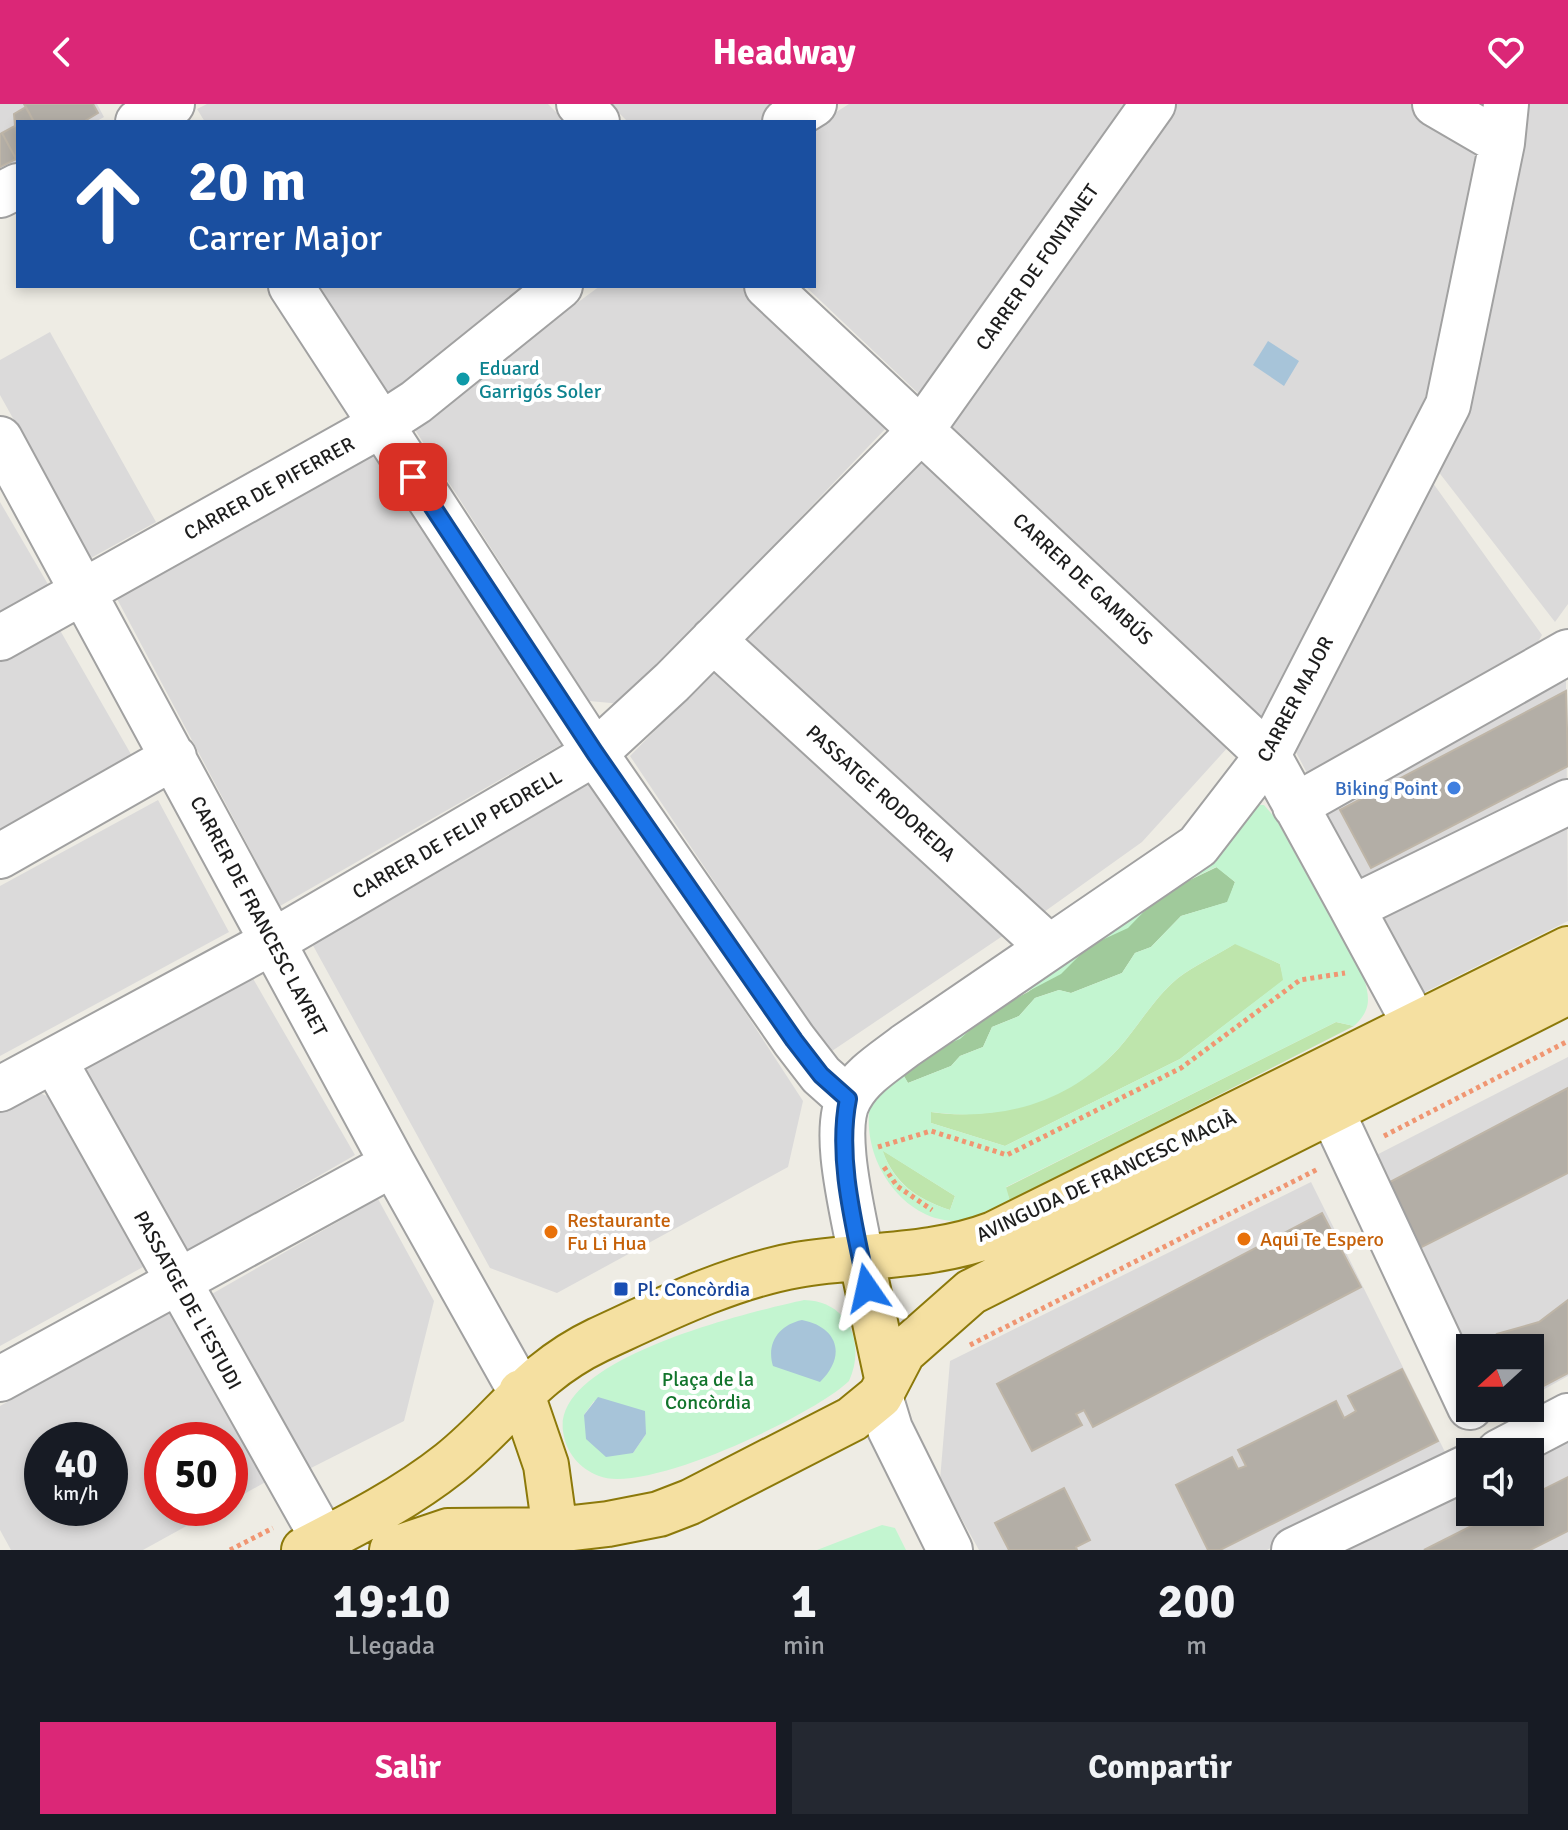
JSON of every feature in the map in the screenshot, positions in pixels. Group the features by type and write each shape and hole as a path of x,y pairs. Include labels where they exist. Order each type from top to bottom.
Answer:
{"main road":[{"name":"AVINGUDA DE FRANCESC MACIÀ","path":"883,1387 903,1352 971,1292 1331,1110 1428,1041 1568,949"},
{"name":"AVINGUDA DE FRANCESC MACIÀ","path":"861,1257 934,1251 994,1234 1428,1041 1568,992"},
{"path":"304,1537 451,1462 521,1392 579,1350 694,1298 795,1265 861,1257 883,1387 830,1431 659,1514 567,1543 448,1531 392,1550"},
{"path":"521,1392 546,1465 567,1543"}],"street":[{"path":"140,120 174,104 186,120"},
{"path":"579,104 595,120"},
{"path":"788,120 814,104"},
{"name":"CARRER DE FONTANET","path":"922,429 1153,104"},
{"path":"1435,104 1504,123"},
{"name":"CARRER MAJOR","path":"848,1099 864,1078 905,1046 1198,846 1268,755 1448,405 1504,123"},
{"path":"292,288 379,426 595,753 794,1040 821,1075 848,1099 843,1125 861,1257"},
{"name":"CARRER DE PIFERRER","path":"0,638 379,426 416,402 558,288"},
{"name":"CARRER DE GAMBÚS","path":"769,288 1268,755 1352,908"},
{"name":"CARRER DE FELIP PEDRELL","path":"0,1089 272,942 595,753 713,640 922,429"},
{"name":"CARRER DE FRANCESC LAYRET","path":"0,439 393,1164 521,1392"},
{"name":"PASSATGE RODOREDA","path":"713,640 1049,947"},
{"path":"1295,806 1568,652"},
{"path":"0,856 174,757"},
{"path":"1428,1041 1352,908 1568,802"},
{"name":"PASSATGE DE L'ESTUDI","path":"54,1060 177,1281 304,1537"},
{"path":"1331,1110 1456,1378"},
{"path":"0,1379 393,1164"},
{"path":"883,1387 890,1429 950,1550"},
{"path":"1526,1438 1568,1416"},
{"path":"1294,1550 1456,1473"}],"path":[{"path":"937,1212 922,1206 897,1186 877,1148 931,1131 1007,1155 1181,1068 1300,980 1352,972"},
{"path":"967,1347 1568,1041"},
{"path":"230,1550 304,1537"}],"shaded area":[{"path":"0,104 97,104 104,117 99,120 16,120 16,165 0,174"},
{"path":"207,104 548,104 564,120 204,120 197,109"},
{"path":"610,104 791,104 766,120 626,120"},
{"path":"849,104 1126,104 919,394 807,288 816,288 816,125"},
{"path":"1168,104 1413,104 1482,144 1446,344 1404,451 1264,721 939,424"},
{"path":"1521,104 1568,104 1568,604 1555,622 1434,466"},
{"path":"307,288 524,288 379,404"},
{"path":"597,288 745,288 889,425 622,704 589,701 412,425"},
{"path":"50,332 156,522 91,558 0,395 0,360"},
{"path":"373,451 571,739 280,906 115,595"},
{"path":"923,455 1229,746 1142,842 1037,917 739,639"},
{"path":"1425,472 1542,635 1511,688 1316,790 1289,739"},
{"path":"0,502 56,598 0,628"},
{"path":"57,625 136,763 0,840 0,658"},
{"path":"719,665 1010,931 829,1053 630,756"},
{"path":"1566,680 1568,921 1415,997 1314,813"},
{"path":"595,781 803,1101 788,1167 557,1293 490,1268 310,940"},
{"path":"158,800 229,932 0,1056 0,886"},
{"path":"248,970 355,1155 185,1253 78,1069"},
{"path":"1568,1057 1568,1376 1544,1389 1544,1334 1456,1334 1456,1385 1351,1168"},
{"path":"22,1085 51,1098 143,1267 0,1346 0,1098"},
{"path":"1311,1182 1445,1452 1267,1550 979,1550 940,1480 950,1361"},
{"path":"378,1199 434,1301 404,1421 307,1470 210,1295"},
{"path":"174,1309 237,1422 144,1422 144,1526 186,1526 143,1550 11,1550 0,1530 0,1406"},
{"path":"1568,1438 1568,1550 1339,1550 1456,1493 1456,1526 1544,1526 1544,1450"},
{"path":"248,1442 269,1480 248,1492"}],"green space":[{"path":"1243,805 1264,805 1276,819 1364,978 1368,1004 1360,1020 1354,1026 1336,1022 1006,1187 1010,1201 982,1215 952,1221 929,1216 909,1204 893,1188 880,1168 872,1145 869,1122 871,1100 880,1079 1166,883 1197,857","holes":["1216,867 1235,882 1227,902 1181,916 1151,947 1135,953 1122,973 1071,993 1059,990 1035,998 1019,1016 992,1027 983,1047 960,1056 951,1066 908,1083 903,1074 922,1054 960,1039 991,1011 1061,974 1089,946 1128,928 1161,894","1235,944 1280,964 1283,980 1180,1059 1005,1146 931,1123 931,1112 983,1114 1009,1110 1057,1095 1079,1082 1119,1048 1169,986 1199,964","883,1151 955,1196 950,1210 909,1189 888,1163"]},
{"path":"1217,867 1235,882 1228,902 1181,916 1151,947 1135,953 1122,973 1071,993 1059,990 1035,998 1019,1016 992,1027 983,1047 960,1056 951,1066 908,1083 903,1075 991,1011 1028,992 1161,894"},
{"path":"1236,943 1280,964 1284,980 1180,1059 1005,1146 931,1123 931,1112 956,1114 1008,1110 1033,1103 1080,1081 1119,1048 1178,978"},
{"path":"1336,1022 1354,1026 1010,1201 1005,1188"},
{"path":"882,1150 955,1196 950,1210 908,1189 893,1172"},
{"name":"Plaça de la Concòrdia","path":"804,1300 820,1302 832,1308 850,1327 854,1339 854,1367 849,1381 830,1396 767,1431 690,1463 653,1474 622,1479 599,1476 575,1459 563,1431 568,1405 589,1381 621,1361 701,1327","holes":["594,1401 646,1434 633,1453 584,1415"]},
{"path":"882,1525 895,1528 906,1550 817,1550"}],"water":[{"path":"1268,341 1299,361 1284,386 1253,365"},
{"path":"802,1320 824,1329 835,1344 834,1362 820,1382 773,1366 771,1350 776,1336 787,1326"},
{"path":"598,1397 645,1411 646,1434 633,1453 606,1457 586,1439 584,1415"}],"building":[{"path":"24,104 93,104 98,113 86,120 33,120"},
{"path":"26,107 33,120 16,120 16,159 2,133 15,126 14,114"},
{"path":"0,134 16,159 0,167"},
{"name":"Biking Point","path":"1566,691 1568,766 1371,868 1340,810"},
{"path":"1568,1088 1568,1173 1408,1254 1375,1190"},
{"path":"1322,1213 1361,1287 1093,1427 1084,1410 1076,1414 1082,1425 1032,1451 997,1384"},
{"path":"1568,1300 1568,1373 1544,1386 1544,1334 1497,1334 1539,1322"},
{"path":"1402,1369 1438,1441 1220,1550 1208,1550 1176,1485 1232,1457 1238,1469 1246,1466 1238,1450 1336,1401 1344,1418 1356,1411 1348,1396"},
{"path":"1568,1477 1568,1531 1530,1550 1424,1550 1471,1526 1544,1526 1544,1489"},
{"path":"1064,1488 1090,1540 1076,1547 1077,1550 1009,1550 995,1523"}],"place":[{"name":"Eduard Garrigós Soler","path":"463,379"},
{"name":"Biking Point","path":"1454,788"},
{"name":"Restaurante Fu Li Hua","path":"551,1232"},
{"name":"Aqui Te Espero","path":"1244,1239"},
{"name":"Pl. Concòrdia","path":"621,1289"}],"route":[{"path":"413,477 595,753 794,1040 821,1075 848,1099 843,1125 845,1151 867,1288"}]}
